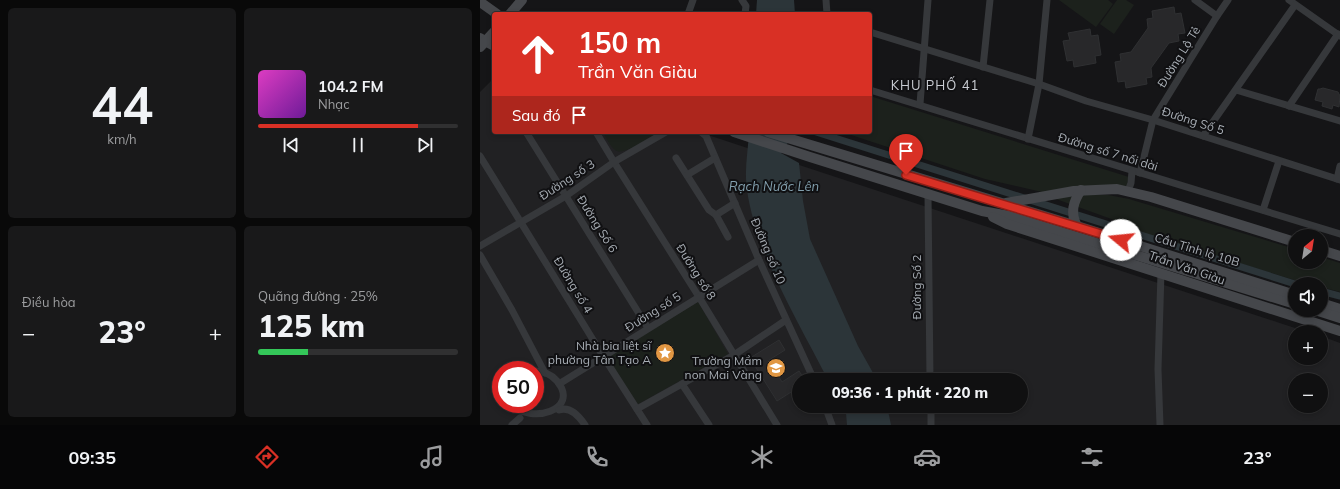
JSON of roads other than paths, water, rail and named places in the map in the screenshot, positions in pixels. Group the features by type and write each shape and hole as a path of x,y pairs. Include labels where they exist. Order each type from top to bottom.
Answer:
{"main road":[{"path":"512,12 522,0"},
{"path":"480,2 494,12"},
{"path":"485,43 492,34"},
{"name":"Trần Văn Giàu","path":"740,134 995,214"},
{"name":"Cầu Tỉnh lộ 10B","path":"774,134 1077,226 1288,293"},
{"path":"1003,204 1078,192 1110,189 1128,191 1288,240"},
{"path":"1077,226 1073,216 1073,208 1078,192"},
{"name":"Trần Văn Giàu","path":"982,211 1007,224 1340,331"},
{"name":"Cầu Tỉnh lộ 10B","path":"995,214 1009,216 1288,302"},
{"path":"1328,252 1340,256"},
{"path":"1328,305 1340,309"},
{"path":"1328,314 1340,318"}],"street":[{"path":"689,12 693,0"},
{"path":"742,0 746,6 745,12"},
{"path":"826,0 828,12"},
{"path":"920,104 928,0"},
{"path":"983,67 990,0"},
{"path":"1028,138 1039,84 1047,0"},
{"path":"1195,0 1217,16"},
{"name":"Đường Lộ Tẻ","path":"1140,173 1153,120 1228,0"},
{"path":"1289,0 1339,35 1289,106"},
{"path":"1203,136 1295,4"},
{"name":"Đường Số 5","path":"872,33 1039,84 1086,101 1153,120 1339,179"},
{"path":"1236,90 1340,121"},
{"name":"Đường số 7 nối dài","path":"872,91 920,104 1340,234"},
{"name":"Đường Số 6","path":"527,134 648,328"},
{"name":"Đường số 8","path":"597,134 777,425"},
{"name":"Đường số 3","path":"480,246 566,196 614,162 663,134"},
{"name":"Đường số 10","path":"704,134 706,136 759,260 811,373"},
{"name":"Đường số 4","path":"480,156 647,425"},
{"path":"676,158 688,175 700,198 709,210 716,215 728,237"},
{"path":"688,175 715,158"},
{"path":"1263,210 1279,160"},
{"path":"1339,179 1340,166"},
{"path":"1128,191 1131,183 1132,170"},
{"name":"Đường Số 2","path":"928,194 930,373"},
{"path":"716,215 735,203"},
{"path":"480,255 512,310 545,372 553,377 559,384 562,392 562,402 559,410 554,417 550,419"},
{"name":"Đường số 5","path":"559,384 759,260"},
{"path":"1160,425 1158,369 1162,273"},
{"path":"637,409 734,355 786,320"},
{"path":"682,384 709,425"},
{"path":"559,410 564,408 574,412 582,419 585,425"},
{"path":"515,413 520,418 528,422"},
{"path":"828,413 832,425"},
{"path":"930,413 931,425"},
{"path":"512,425 520,418"}],"water":[{"path":"757,0 794,0 795,12 756,12"},
{"name":"Rạch Nước Lên","path":"749,134 794,134 781,153 799,163 803,201 810,239 858,346 873,373 824,373 780,287 759,238 747,190 746,175"},
{"path":"846,413 888,413 891,425 847,425"}],"waterway":[{"path":"822,134 1288,282"},
{"path":"1328,293 1340,296"}],"place":[{"name":"Nhà bia liệt sĩ phường Tân Tạo A","path":"665,353"},
{"name":"Trường Mầm non Mai Vàng","path":"776,368"}],"district":[{"name":"KHU PHỐ 41","path":"935,85"}]}
